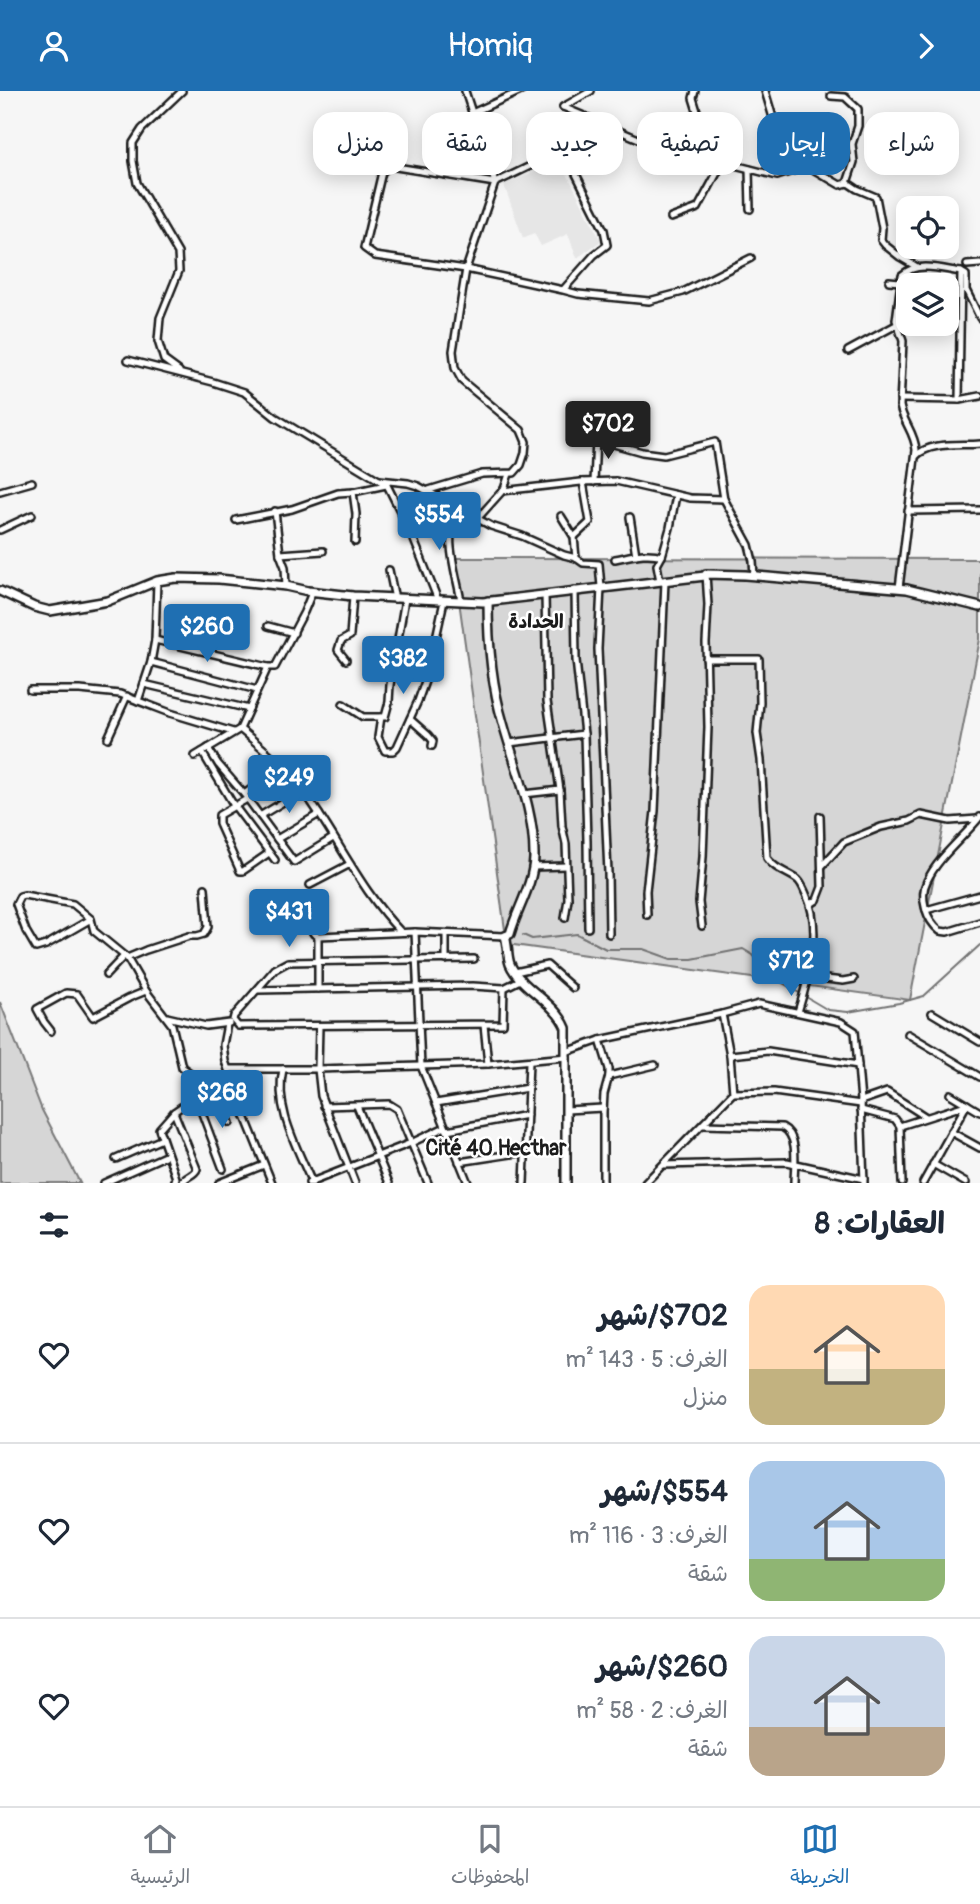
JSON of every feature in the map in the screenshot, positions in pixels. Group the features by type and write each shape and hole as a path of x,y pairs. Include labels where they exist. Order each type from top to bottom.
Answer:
{"main road":[{"path":"0,591 40,610 50,611 108,601 156,581 176,578 219,579 353,596 488,601 706,575 754,576 900,588 980,607"},
{"path":"488,601 488,647 495,694 524,794 531,824 534,858 530,881 510,934 505,936 510,962 515,972 560,1017 566,1032 566,1183"}],"street":[{"path":"181,373 164,360 158,341 160,319 178,271 178,253 137,183 133,143 142,129 183,91"},
{"path":"465,91 471,112"},
{"path":"476,112 522,91"},
{"path":"591,91 563,107 637,138"},
{"path":"695,91 693,98 697,112"},
{"path":"765,91 771,112"},
{"path":"831,96 845,97 858,109 859,114 852,144 854,162 847,183"},
{"path":"563,290 594,255 607,245 604,230 568,158 553,155 495,183 390,166 382,172 364,248 375,256 466,269 563,290 578,293 649,301 683,292 751,258"},
{"path":"743,167 757,171"},
{"path":"749,169 750,209"},
{"path":"429,490 482,474 514,473 521,465 525,453 526,442 521,430 462,381 455,368 453,351 466,269 495,183 492,175"},
{"path":"671,218 698,208 716,175"},
{"path":"823,175 840,185 847,183 876,197 881,240 900,257 918,267 961,272 966,275 966,290 980,318"},
{"path":"967,265 980,264"},
{"path":"904,273 918,267"},
{"path":"958,400 961,272"},
{"path":"888,281 896,282"},
{"path":"848,351 896,325"},
{"path":"900,588 916,450 914,439 900,410 902,336"},
{"path":"128,360 244,392 275,417 387,485 441,601 429,670 418,701 393,751 385,751 378,737 381,717"},
{"path":"900,399 958,400 980,396"},
{"path":"594,482 596,439 642,452 664,455 715,442 724,499 748,545 754,576"},
{"path":"915,458 920,451 928,449 980,444"},
{"path":"477,519 502,491 509,474"},
{"path":"379,480 408,483 429,490 477,519 583,563 599,564 601,587 598,649 609,934"},
{"path":"0,491 32,482"},
{"path":"502,491 583,482 625,482 676,495 724,499"},
{"path":"574,537 590,522 583,482"},
{"path":"236,520 292,509 338,493 387,485"},
{"path":"353,492 356,514 355,542"},
{"path":"647,915 646,891 654,811 662,581 657,565 662,557 676,495"},
{"path":"458,508 451,522 449,538 461,601"},
{"path":"908,510 980,510"},
{"path":"275,511 286,586"},
{"path":"0,530 32,515"},
{"path":"561,516 574,537 576,558"},
{"path":"630,517 636,555"},
{"path":"280,554 323,551"},
{"path":"615,559 654,554 662,557"},
{"path":"389,570 395,599"},
{"path":"702,926 699,902 708,727 706,575"},
{"path":"138,701 155,641 156,581"},
{"path":"575,590 576,660 584,734 588,928"},
{"path":"155,641 275,667 311,595 308,591"},
{"path":"545,594 546,684 566,844 568,899 565,918"},
{"path":"346,660 338,650 341,641 350,636 353,596"},
{"path":"343,704 363,717 385,717 405,599"},
{"path":"268,625 294,633"},
{"path":"706,659 759,659 760,703 757,733 767,858 771,865 799,880 811,904 814,937 809,977 798,1012"},
{"path":"150,662 257,690"},
{"path":"195,756 237,731 268,667"},
{"path":"144,684 249,709"},
{"path":"30,689 80,690 127,696 237,731 284,766 319,814 349,864 385,915 401,932"},
{"path":"108,738 127,696"},
{"path":"410,719 433,741 432,746"},
{"path":"509,743 584,734"},
{"path":"205,750 294,862 333,838"},
{"path":"205,750 234,806 275,860"},
{"path":"269,853 240,871 219,824 219,815 284,766"},
{"path":"260,816 303,790"},
{"path":"524,794 560,790"},
{"path":"277,839 319,814"},
{"path":"822,866 844,842 881,827 909,821 921,815 950,821 979,818"},
{"path":"811,904 817,900 822,887 820,816"},
{"path":"979,818 926,881 924,900 930,921 940,931 947,932 980,922"},
{"path":"310,885 349,864"},
{"path":"533,867 566,866"},
{"path":"106,975 126,957 189,936 204,934 208,927 205,888"},
{"path":"91,919 36,948 26,932 16,904 20,896 24,895 73,904 91,919 94,931 126,957 146,991 172,1025 182,1067 242,1109"},
{"path":"926,910 980,895"},
{"path":"297,910 318,936 415,932 505,936"},
{"path":"415,932 421,1066 468,1183"},
{"path":"446,934 446,960"},
{"path":"318,936 318,989"},
{"path":"272,1183 242,1109 223,1045 234,1016 275,969 288,962 474,959"},
{"path":"515,972 547,965 573,988"},
{"path":"809,977 843,981 854,979"},
{"path":"257,990 473,986 504,988 522,979"},
{"path":"167,1017 206,1026 231,1023 238,1026 503,1024 504,988"},
{"path":"51,1031 37,1009 66,993 78,994 93,1017 129,997 146,991"},
{"path":"228,1069 529,1062 566,1054 600,1040 759,1004 841,1022 855,1031 864,1181 788,1162 663,1165"},
{"path":"932,1013 980,1042"},
{"path":"722,1014 730,1055 733,1093"},
{"path":"484,1025 488,1064"},
{"path":"318,1026 320,1094 355,1183"},
{"path":"908,1034 980,1077"},
{"path":"600,1040 609,1076 603,1108 603,1183"},
{"path":"730,1055 768,1051 858,1065"},
{"path":"524,1183 529,1062"},
{"path":"609,1076 654,1065"},
{"path":"283,1069 279,1087 281,1102 311,1183 446,1128 527,1115"},
{"path":"436,1103 528,1088"},
{"path":"645,1183 733,1093 774,1091 861,1105 895,1119 900,1126 902,1183"},
{"path":"861,1105 887,1092 926,1117"},
{"path":"950,1094 980,1112"},
{"path":"174,1183 176,1178 159,1127 174,1111 197,1100 242,1109"},
{"path":"197,1100 223,1169"},
{"path":"222,1105 230,1123"},
{"path":"900,1126 966,1105"},
{"path":"923,1183 966,1105"},
{"path":"324,1106 394,1106 428,1183"},
{"path":"357,1106 389,1183"},
{"path":"566,1110 603,1108"},
{"path":"174,1111 197,1169 182,1183"},
{"path":"702,1125 782,1127 788,1130 793,1139 794,1183"},
{"path":"951,1132 980,1148"},
{"path":"116,1159 162,1139"},
{"path":"459,1162 525,1152"},
{"path":"104,1183 167,1155"},
{"path":"933,1164 966,1183"},
{"path":"219,1183 264,1165"}],"shaded area":[{"path":"526,175 568,175 601,241 577,258 568,234 541,246 534,233 523,238 504,185"},
{"path":"453,558 980,559 980,639 910,1000 507,944"},
{"path":"0,1002 42,1110 80,1183 0,1183"}],"waterway":[{"path":"523,935 532,939 577,934 606,949 643,949 671,959 692,959 743,949 753,955 774,978 828,1010 848,1012 924,996 980,945"}],"district":[{"name":"الحدادة","path":"536,621"},
{"name":"Cité 40 Hecthar","path":"496,1148"}]}
